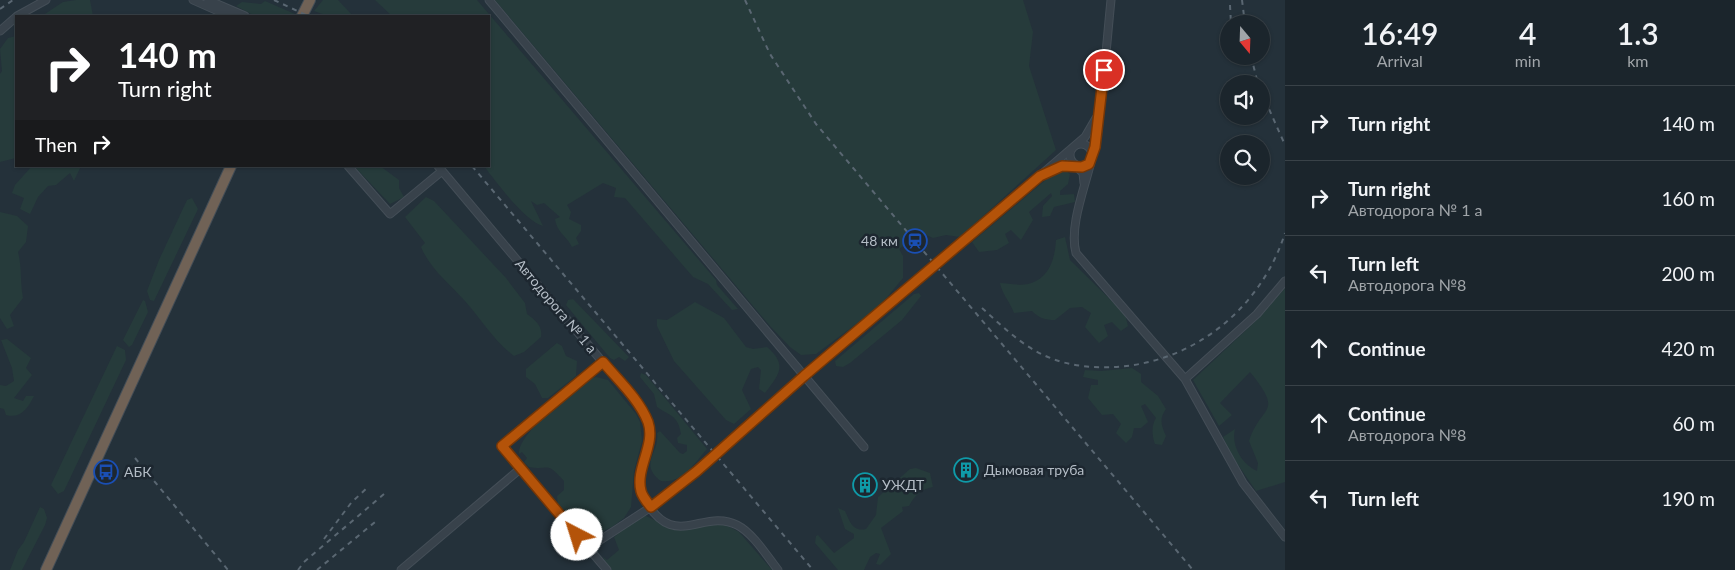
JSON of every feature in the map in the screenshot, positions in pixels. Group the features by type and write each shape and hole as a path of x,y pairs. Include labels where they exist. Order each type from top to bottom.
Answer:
{"highway":[{"path":"302,15 310,0"},
{"path":"46,570 231,167"}],"street":[{"path":"18,15 46,0"},
{"path":"193,0 227,15"},
{"path":"208,0 243,15"},
{"path":"489,0 864,448"},
{"path":"1111,0 1101,105 1092,158 1074,235 1076,253 1185,380 1243,483 1285,537"},
{"path":"0,31 15,17"},
{"path":"588,548 651,507 697,471 804,376 1040,176 1092,128 1101,105"},
{"path":"1040,176 1062,166 1085,166 1092,158 1091,150 1086,145 1074,146"},
{"path":"1074,146 1070,157 1084,176 1082,198"},
{"path":"349,167 390,214 440,169"},
{"name":"Автодорога № 1 а","path":"440,169 637,403 648,423 650,442 640,483 641,492 651,507 663,521 674,526 719,522 738,525 745,530 778,570"},
{"path":"1185,380 1257,314 1284,282"},
{"path":"603,362 502,446 607,570"},
{"path":"402,570 520,468"}],"green space":[{"path":"90,0 93,15 44,15 63,2"},
{"path":"323,0 338,0 352,15 325,15 314,11"},
{"path":"375,0 477,0 490,15 391,15"},
{"path":"495,0 1023,0 1033,32 1029,66 1056,150 960,237 946,235 933,238 922,233 899,249 903,256 903,278 879,307 816,354 801,355 790,347 770,326"},
{"path":"265,1 296,15 253,15 236,6 242,2 261,4"},
{"path":"490,15 716,280 717,285 738,309 732,310 708,284 693,277 625,198 614,197 616,188 603,183 567,205 571,212 569,219 581,225 581,231 576,238 579,244 572,247 556,224 555,219 560,217 544,203 537,205 531,201 543,226 528,217 485,167 490,167"},
{"path":"15,36 15,158 0,162 0,74 2,71 0,49 8,38"},
{"path":"31,167 81,167 74,181 70,173 56,185 48,186 38,197 30,214 20,209 24,198 12,193 15,185"},
{"path":"355,167 381,167 399,180 399,188 404,197 390,204"},
{"path":"1063,169 1070,174 1068,184 1060,191 1060,195 1074,194 1075,202 1054,207 1050,216 1042,217 1043,206 1052,196 1051,193 1029,212 1033,220 1021,240 1011,230 1005,234 1009,243 997,250 979,252 972,242 1048,178"},
{"path":"426,197 434,201 506,278 525,303 527,314 538,324 541,330 541,337 524,352 514,356 500,343 430,263 421,247 425,243 405,217"},
{"path":"192,198 198,209 154,301 150,300 147,291 159,260 187,200"},
{"path":"0,212 17,216 28,226 26,242 18,252 23,298 10,315 14,326 7,329 0,318"},
{"path":"1065,237 1070,260 1125,314 1128,326 1121,331 1112,322 1104,325 1108,336 1099,343 1085,327 1091,313 1082,307 1070,308 1055,320 1042,318 1032,311 1014,313 1001,287 1000,283 1025,285 1041,278 1050,267 1056,240"},
{"path":"1285,288 1285,482 1256,491 1232,456 1223,437 1235,429 1235,442 1239,454 1247,464 1257,471 1258,463 1249,441 1254,429 1267,409 1266,396 1250,372 1220,403 1232,415 1219,426 1193,380 1260,317"},
{"path":"919,293 921,296 902,320 850,363 843,367 836,366 835,361 914,294"},
{"path":"573,299 629,357 625,361 619,357 614,360 610,358 566,305 568,300"},
{"path":"143,300 148,312 132,345 129,347 123,340"},
{"path":"695,302 724,318 746,347 753,349 767,347 778,359 779,370 765,393 759,389 761,370 758,367 751,369 742,390 751,409 734,424 726,420 674,361 657,326 657,319 667,320"},
{"path":"7,339 31,358 26,368 32,375 14,398 23,401 26,396 34,396 23,412 11,416 6,415 4,409 0,408 0,385 6,386 14,381 12,368 1,340"},
{"path":"557,343 562,346 566,356 577,361 576,376 548,398 542,398 535,384 526,377 526,369"},
{"path":"117,346 125,350 126,360 64,491 58,494 51,485"},
{"path":"1132,368 1141,374 1141,382 1158,396 1166,409 1162,425 1166,436 1162,445 1155,444 1152,431 1156,418 1145,404 1141,406 1148,422 1141,428 1134,428 1132,437 1126,443 1116,433 1121,424 1113,414 1102,415 1088,398 1091,385 1098,385 1098,380 1083,377 1085,370 1101,371"},
{"path":"641,373 646,375 707,449 688,471 676,479 661,481 654,475 651,469 650,464 656,447 657,433 660,431 680,453 683,454 687,451 687,445 678,443 677,438 681,434 676,419 657,407 654,394 640,377"},
{"path":"596,377 608,380 636,414 640,422 642,441 634,471 631,507 624,518 612,527 603,531 587,533 576,525 558,505 557,496 564,490 564,481 550,468 529,467 524,462 527,458 522,452 519,454 521,445 527,436 546,415 587,380"},
{"path":"916,468 930,473 933,487 919,493 909,506 902,507 903,511 881,528 891,554 880,565 876,564 880,554 876,553 870,557 864,570 838,570 815,543 816,536 818,535 834,553 854,538 854,534 845,529 838,508 845,511 850,522 855,527 866,529 876,515 878,497 910,469"},
{"path":"40,507 44,509 47,518 45,525 22,570 10,570 18,550 24,542"},
{"path":"644,515 669,527 724,524 739,532 772,570 610,570 603,557 607,560 619,550 614,537 638,517"}],"railway":[{"path":"0,9 13,0"},
{"path":"274,0 306,15"},
{"path":"745,0 770,54 816,124 1193,570"},
{"path":"1242,0 1244,15"},
{"path":"1230,5 1231,15"},
{"path":"1253,65 1256,75"},
{"path":"1270,111 1285,145"},
{"path":"473,167 813,570"},
{"path":"982,308 1006,330 1024,343 1053,359 1075,365 1098,367 1142,363 1170,355 1196,343 1220,327 1241,308 1259,286 1274,260 1285,233"},
{"path":"135,458 228,570"},
{"path":"324,539 351,503 369,486"},
{"path":"298,570 304,562 384,494"},
{"path":"317,570 375,522"}],"place":[{"name":"48 км","path":"915,241"},
{"name":"Дымовая труба","path":"966,470"},
{"name":"АБК","path":"106,472"},
{"name":"УЖДТ","path":"865,485"}],"route":[{"path":"577,535 502,446 603,362 637,403 648,423 650,442 640,483 641,492 651,507 697,471 804,376 1040,176 1062,166 1082,167 1089,164 1095,147 1104,70"}]}
